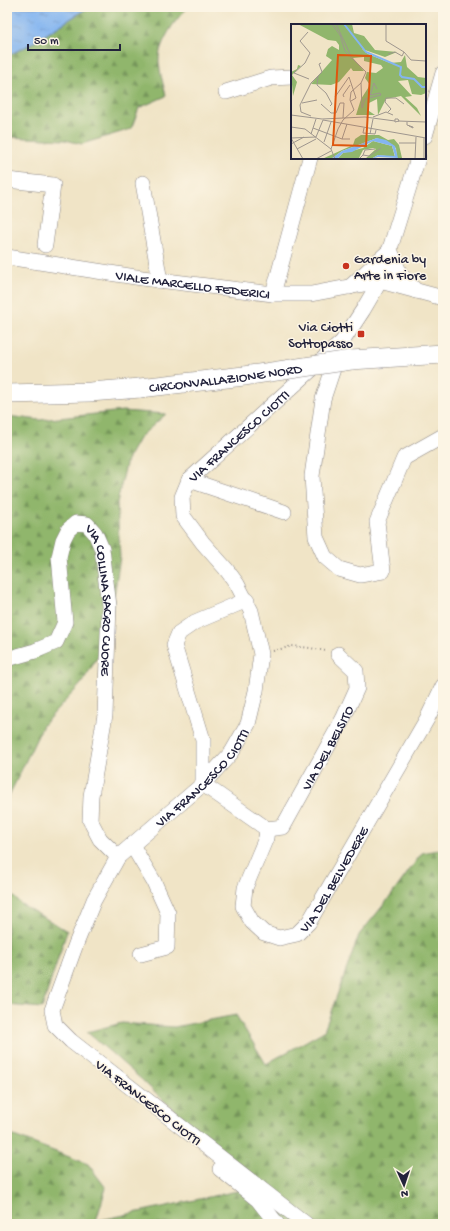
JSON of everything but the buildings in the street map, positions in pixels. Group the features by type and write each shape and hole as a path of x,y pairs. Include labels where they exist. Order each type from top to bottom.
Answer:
{"main road":[{"name":"CIRCONVALLAZIONE NORD","path":"7,394 90,392 244,376 351,360 443,354"}],"street":[{"path":"426,134 433,119 443,73"},
{"path":"226,92 271,78 291,77"},
{"path":"273,294 310,159"},
{"name":"VIA FRANCESCO CIOTTI","path":"306,1224 157,1107 94,1060 55,1025 52,1010 94,900 118,857 203,784 232,752 248,724 256,690 261,654 254,620 247,600 226,569 203,543 183,516 182,498 189,480 342,342 380,281 418,159"},
{"path":"7,180 52,185 45,245"},
{"path":"143,183 160,281"},
{"path":"350,287 390,250 400,274 416,290"},
{"name":"VIALE MARCELLO FEDERICI","path":"7,257 160,281 273,294 311,294 380,281"},
{"path":"380,281 443,298"},
{"path":"342,342 322,399 312,476 316,537 325,557 339,569 360,575 383,571 377,522 404,458 443,436"},
{"path":"189,480 284,512"},
{"name":"VIA COLLINA SACRO CUORE","path":"7,659 35,651 56,642 65,622 59,557 62,540 68,530 76,522 87,524 95,533 102,549 109,606 105,715 91,796 90,820 100,839 118,857"},
{"path":"247,600 195,622 179,633 174,645 203,740 203,784 267,830"},
{"name":"VIA DEL BELSITO","path":"267,830 283,827 343,719 356,688 356,671 338,654"},
{"name":"VIA DEL BELVEDERE","path":"267,830 266,838 245,888 243,906 252,922 258,928 264,933 278,938 296,934 309,922 427,719 443,686"},
{"path":"132,845 154,882 168,913 167,947 141,954"},
{"path":"157,1107 180,1136 258,1200 278,1224"}],"path":[{"path":"261,654 292,646 338,654"}],"green space":[{"path":"89,7 189,7 179,17 170,30 165,38 160,52 159,66 166,96 139,108 131,129 82,144 65,140 7,137 7,56 31,44"},
{"path":"123,411 166,414 140,437 127,460 117,503 120,557 107,642 81,684 43,725 7,800 7,416 40,420"},
{"path":"443,849 443,1224 7,1224 7,1136 14,1136 88,1164 106,1188 96,1221 256,1187 141,1079 87,1032 122,1023 174,1027 236,1015 266,1064 324,1031 359,935 390,897 422,853"},
{"path":"7,890 21,904 67,931 42,1008 7,1005"}],"water":[{"path":"7,7 89,7 31,44 7,56"}],"place":[{"name":"Gardenia by Arte in Fiore","path":"346,266"},
{"name":"Via Ciotti Sottopasso","path":"361,334"}]}
